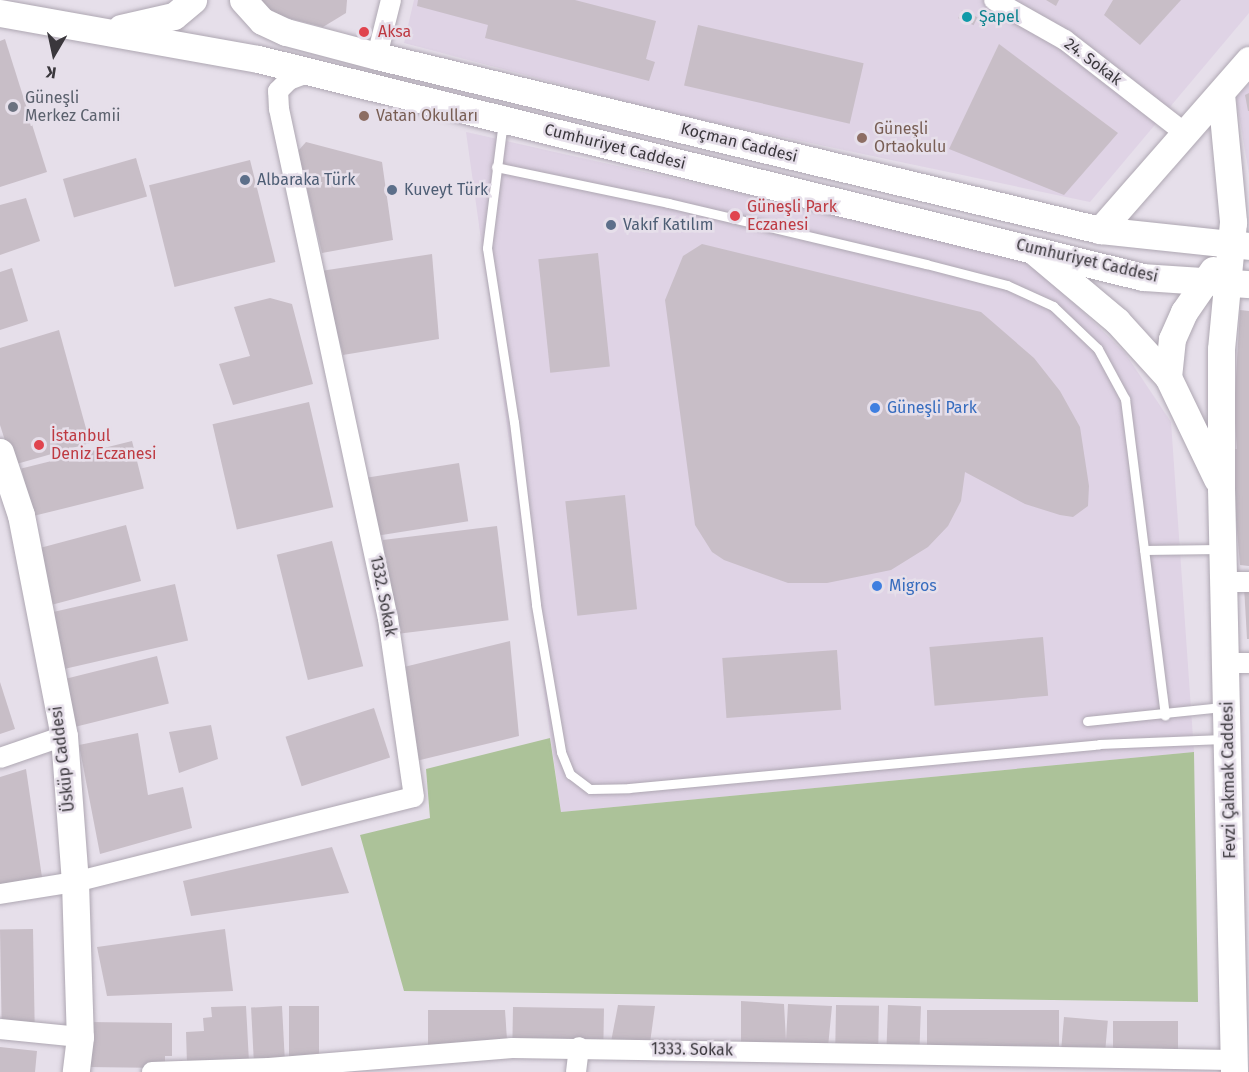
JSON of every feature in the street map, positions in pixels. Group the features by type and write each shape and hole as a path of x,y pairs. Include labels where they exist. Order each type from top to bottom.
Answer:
{"main road":[{"path":"102,31 174,16 193,0"},
{"name":"Koçman Caddesi","path":"243,0 262,21 286,32 377,56 1100,230 1241,246"},
{"name":"Cumhuriyet Caddesi","path":"0,13 310,72 1143,277 1227,283"},
{"path":"1100,230 1249,60"},
{"name":"Fevzi Çakmak Caddesi","path":"1221,94 1241,246 1227,283 1221,349 1221,582 1238,663 1228,706 1237,1052"},
{"path":"1030,248 1117,321 1168,376 1221,488"},
{"path":"1168,376 1172,339 1227,283"},
{"name":"Üsküp Caddesi","path":"0,452 21,515 64,736 75,882 80,1037 75,1072"}],"street":[{"path":"377,56 391,0"},
{"name":"24. Sokak","path":"994,0 1065,40 1185,133"},
{"name":"1332. Sokak","path":"75,882 414,797 388,619 279,108 278,91 289,80 310,72"},
{"path":"1221,582 1249,582"},
{"path":"0,758 64,736"},
{"path":"0,894 75,882"},
{"path":"0,1029 80,1037"},
{"path":"576,1072 579,1047"},
{"name":"1333. Sokak","path":"152,1072 269,1068 512,1048 1237,1052"}],"lane":[{"path":"503,119 487,248 514,422 537,605 561,752 570,774 590,789 628,788 1099,744 1228,738"},
{"path":"496,167 668,203 926,264 1007,285 1053,306 1098,349 1125,399 1165,715"},
{"path":"1144,550 1221,549"},
{"path":"1087,721 1165,715 1228,706"}],"shaded area":[{"path":"414,0 1249,0 1249,13 1090,202 673,114 404,43"},
{"path":"1249,83 1249,174 1236,98"},
{"name":"Güneşli Park","path":"466,132 1028,258 1125,353 1171,422 1194,752 561,812"}],"green space":[{"path":"550,738 561,812 1194,752 1198,1002 404,991 360,835 430,818 426,769"}],"building":[{"path":"255,0 347,0 346,13 323,27 260,11"},
{"path":"418,0 575,0 656,21 646,59 655,62 649,81 485,38 488,25 417,6"},
{"path":"1046,0 1059,0 1056,6"},
{"path":"1113,0 1181,0 1140,45 1104,15"},
{"name":"Şapel","path":"962,10 977,17 974,25 958,18"},
{"path":"698,25 864,63 850,124 684,85"},
{"name":"Güneşli Merkez Camii","path":"5,39 47,172 0,187 0,41"},
{"path":"999,44 1118,133 1064,195 949,149"},
{"path":"1249,93 1249,111 1248,111 1245,95"},
{"path":"306,142 382,162 393,240 322,253 298,151"},
{"path":"136,158 147,196 74,217 63,179"},
{"path":"250,160 275,262 174,287 149,185"},
{"path":"26,198 40,241 0,255 0,205"},
{"name":"Güneşli Park","path":"702,244 981,312 1034,358 1060,391 1080,427 1089,486 1088,506 1073,517 1060,515 1025,504 965,472 961,501 948,526 928,547 891,570 827,583 788,583 724,560 712,552 695,525 665,300 683,256"},
{"path":"598,253 610,366 550,373 538,259"},
{"path":"432,254 439,339 343,355 321,271"},
{"path":"12,268 28,321 0,330 0,272"},
{"path":"270,298 292,304 313,384 233,405 219,364 250,356 234,307"},
{"path":"1240,310 1249,311 1249,566 1240,565 1230,449 1237,449 1234,410"},
{"path":"59,330 90,443 13,465 0,425 0,348"},
{"path":"309,402 333,507 237,530 213,424"},
{"path":"132,441 144,489 33,516 21,469"},
{"path":"459,463 468,521 372,536 363,478"},
{"path":"625,495 637,609 577,616 565,501"},
{"path":"126,525 141,581 50,605 35,549"},
{"path":"497,526 509,620 394,634 383,540"},
{"path":"332,541 363,666 308,680 277,555"},
{"path":"175,584 188,641 65,669 52,612"},
{"path":"1244,586 1249,586 1249,639 1247,639"},
{"path":"1043,637 1048,696 935,706 929,647"},
{"path":"510,641 519,736 416,761 404,667"},
{"path":"837,650 841,710 726,718 722,658"},
{"path":"157,656 169,704 76,727 64,679"},
{"path":"0,682 15,729 0,734"},
{"path":"374,708 390,757 302,786 286,737"},
{"path":"211,725 218,759 179,773 169,732"},
{"path":"138,733 148,795 183,787 192,828 100,854 79,745"},
{"path":"26,769 43,884 0,889 0,777"},
{"path":"332,847 349,893 191,916 183,881"},
{"path":"33,929 35,1025 2,1026 0,930"},
{"path":"225,929 233,991 107,996 97,947"},
{"path":"741,1001 784,1004 786,1040 788,1004 832,1006 828,1047 741,1044"},
{"path":"618,1005 655,1006 650,1043 611,1042"},
{"path":"836,1005 879,1006 878,1048 835,1047"},
{"path":"888,1005 921,1006 920,1048 887,1047"},
{"path":"246,1006 249,1062 187,1065 186,1032 204,1031 203,1018 212,1017 211,1007"},
{"path":"282,1006 285,1059 254,1061 251,1008"},
{"path":"289,1006 319,1006 319,1058 289,1058"},
{"path":"513,1007 604,1009 603,1043 512,1041"},
{"path":"428,1010 505,1010 507,1040 428,1046"},
{"path":"927,1010 1059,1010 1059,1046 927,1046"},
{"path":"1064,1017 1108,1021 1105,1052 1061,1048"},
{"path":"1113,1021 1178,1021 1178,1049 1113,1049"},
{"path":"87,1022 172,1023 172,1056 165,1056 165,1068 87,1067"},
{"path":"0,1047 37,1051 35,1072 0,1072"}],"place":[{"name":"Şapel","path":"967,17"},
{"name":"Aksa","path":"364,32"},
{"name":"Güneşli Merkez Camii","path":"13,107"},
{"name":"Vatan Okulları","path":"364,116"},
{"name":"Güneşli Ortaokulu","path":"862,138"},
{"name":"Albaraka Türk","path":"245,180"},
{"name":"Kuveyt Türk","path":"392,190"},
{"name":"Güneşli Park Eczanesi","path":"735,216"},
{"name":"Vakıf Katılım","path":"611,225"},
{"name":"Güneşli Park","path":"875,408"},
{"name":"İstanbul Deniz Eczanesi","path":"39,445"},
{"name":"Migros","path":"877,586"}]}
